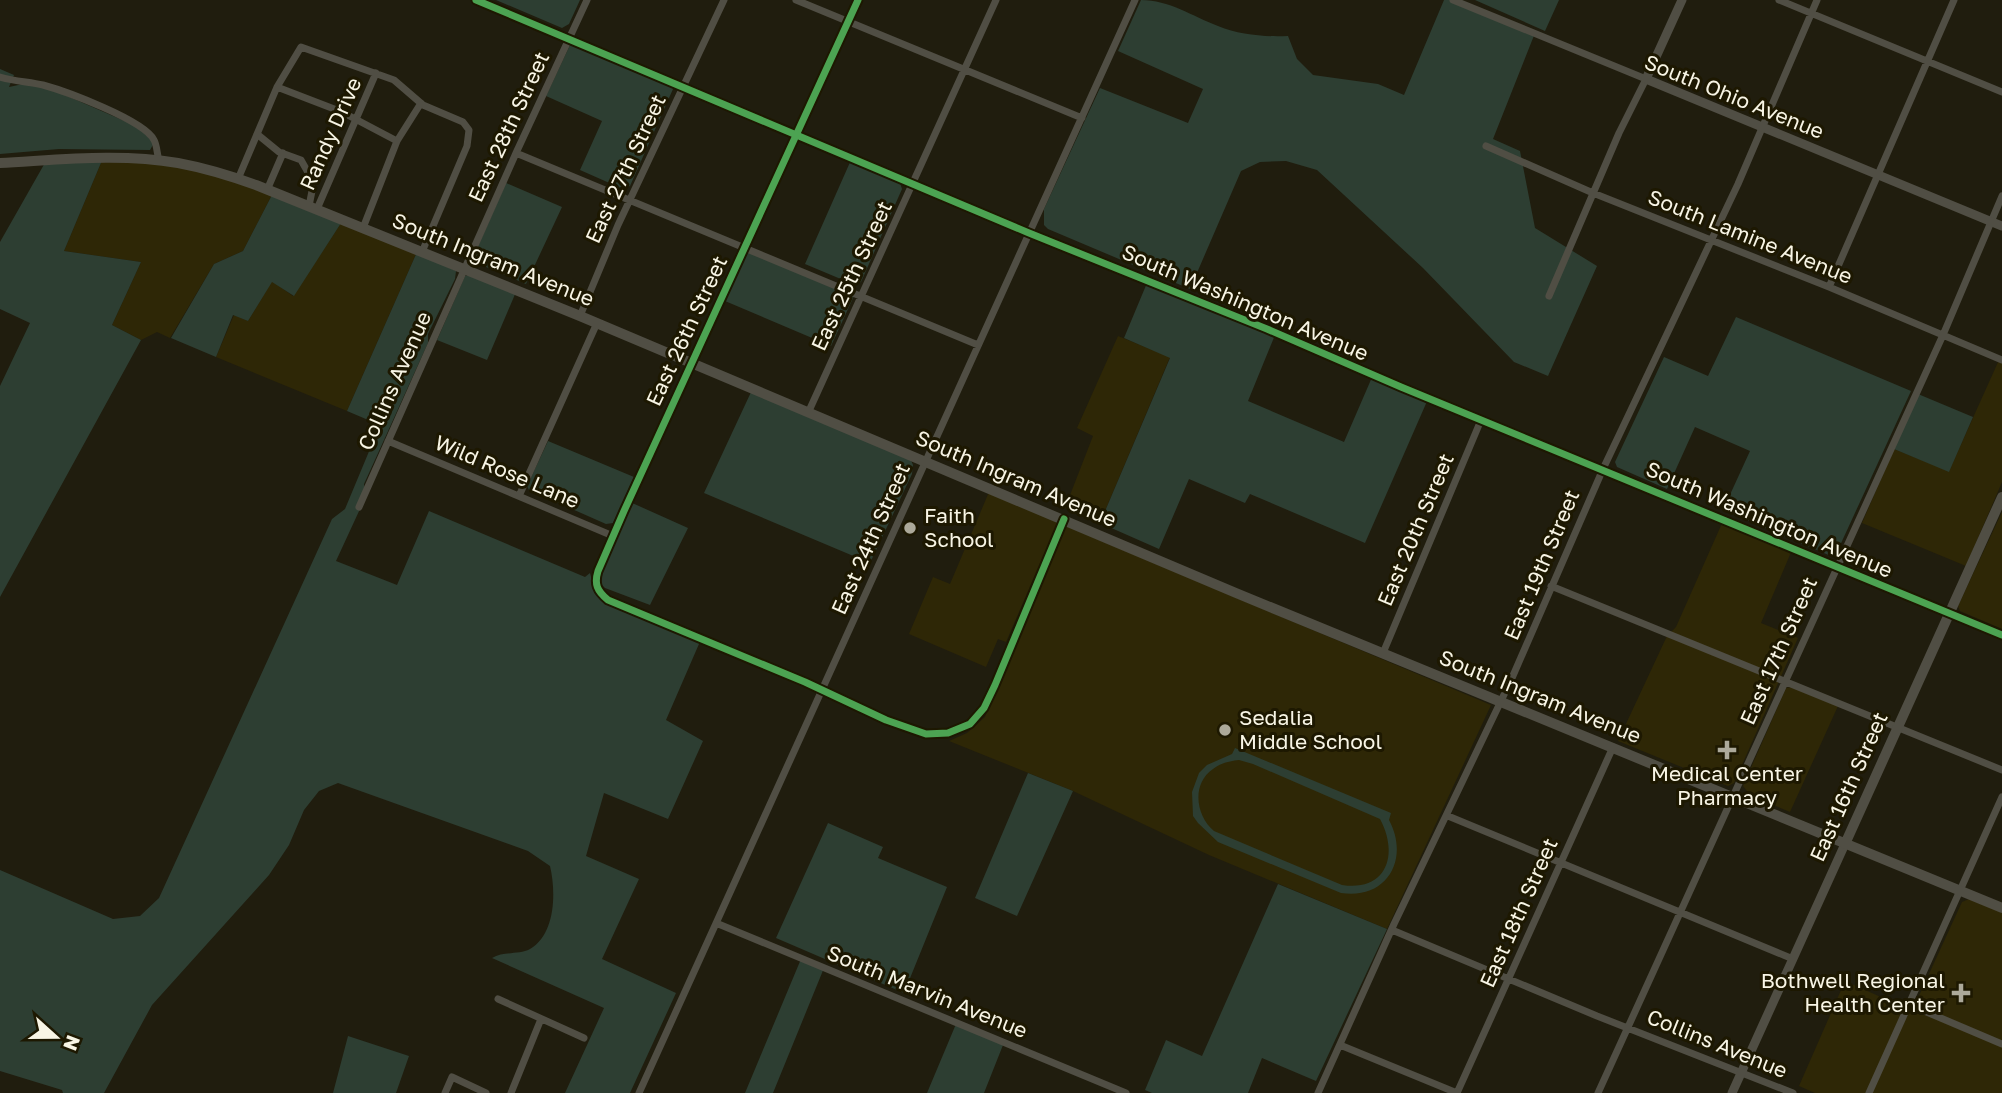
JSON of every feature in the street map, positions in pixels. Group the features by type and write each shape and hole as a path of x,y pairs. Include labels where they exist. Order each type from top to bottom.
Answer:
{"main road":[{"name":"South Ingram Avenue","path":"0,163 121,158 179,163 238,179 597,323 1382,653 2002,908"},
{"name":"East 16th Street","path":"1845,844 2002,498"}],"street":[{"name":"South Washington Avenue","path":"476,0 1030,233 2002,635"},
{"name":"East 28th Street","path":"464,269 587,0"},
{"name":"East 27th Street","path":"580,316 630,201 724,0"},
{"path":"796,0 1082,118"},
{"name":"East 26th Street","path":"858,0 613,536 595,581 600,594 608,600 887,719 926,734 948,733 970,724 984,708 1064,519"},
{"name":"East 25th Street","path":"808,413 996,0"},
{"name":"East 24th Street","path":"639,1093 1135,0"},
{"name":"South Ohio Avenue","path":"1453,0 2002,226"},
{"path":"1549,296 1682,0"},
{"path":"1779,0 2002,92"},
{"name":"East 19th Street","path":"1318,1093 1500,702 1602,469 1712,240 1817,0"},
{"path":"1829,288 1954,0"},
{"path":"238,179 277,88 301,47 394,80 421,103 463,122 469,130 467,146 422,252"},
{"name":"Randy Drive","path":"313,208 357,119 376,73"},
{"path":"1,79 41,85 74,95 112,112 143,129 153,139 159,161"},
{"path":"277,88 357,119 397,141"},
{"path":"363,228 397,141 421,103"},
{"path":"257,134 283,153 301,160 310,176 313,208"},
{"name":"South Lamine Avenue","path":"1486,146 1593,193 2002,360"},
{"path":"267,190 283,153"},
{"path":"516,153 978,345"},
{"name":"East 17th Street","path":"1598,1093 1942,335 2002,196"},
{"name":"Collins Avenue","path":"359,507 464,269"},
{"path":"519,496 597,323"},
{"name":"East 20th Street","path":"1382,653 1481,420"},
{"name":"Wild Rose Lane","path":"387,441 613,536"},
{"path":"1551,586 2002,770"},
{"name":"East 18th Street","path":"1457,1093 1613,747"},
{"path":"1868,1093 2002,797"},
{"path":"1448,816 1793,959"},
{"name":"East 16th Street","path":"1732,1093 1845,844"},
{"name":"South Marvin Avenue","path":"716,923 1126,1093"},
{"name":"Collins Avenue","path":"1392,930 1793,1093"},
{"path":"498,999 584,1038"},
{"path":"1909,1005 2002,1044"},
{"path":"511,1093 541,1018"},
{"path":"1340,1045 1457,1093"},
{"path":"445,1093 452,1077 486,1093"}],"shaded area":[{"path":"103,158 166,162 273,193 243,251 214,264 170,338 157,332 141,340 112,325 141,262 64,251"},
{"path":"343,220 417,252 347,411 216,357 234,315 248,321 272,281 293,296"},
{"path":"1118,336 1170,357 1100,523 1065,508 1093,436 1077,428"},
{"path":"1999,360 2002,361 2002,482 1966,566 1862,523 1894,449 1949,471"},
{"path":"989,492 1058,522 1006,642 998,639 986,667 909,634 933,577 950,584"},
{"path":"2002,512 2002,629 1960,611 1958,606"},
{"path":"1723,521 1792,550 1761,623 1798,638 1734,783 1728,786 1618,741 1667,636 1676,627"},
{"name":"Sedalia Middle School","path":"1066,526 1491,705 1387,929 1209,855 1073,791 949,741 967,733 985,717"},
{"path":"1792,687 1838,706 1790,812 1750,795 1743,786 1786,688"},
{"name":"Bothwell Regional Health Center","path":"1969,899 2002,912 2002,1093 1815,1093 1799,1086 1845,981 1912,1011 1962,902"}],"green space":[{"path":"496,0 580,0 569,24 562,28"},
{"path":"1141,0 1171,6 1235,32 1288,36 1297,59 1313,75 1378,84 1404,95 1444,0 1453,0 1535,33 1493,139 1520,151 1535,228 1597,266 1548,376 1514,362 1423,268 1317,170 1286,161 1260,162 1241,171 1190,289 1048,229 1044,225 1044,209 1100,88 1188,123 1203,89 1118,51"},
{"path":"1475,0 1559,0 1545,31"},
{"path":"576,44 672,83 673,89 630,186 623,189 580,170 602,121 546,96 570,45"},
{"path":"0,69 14,75 9,87 23,84 51,89 143,129 154,143 150,150 59,149 0,154"},
{"path":"103,158 64,251 141,262 112,325 141,340 0,597 0,386 30,323 0,309 0,242 46,161"},
{"path":"851,160 900,183 902,189 861,282 855,285 805,264"},
{"path":"506,183 562,207 526,284 474,260"},
{"path":"273,193 343,220 294,296 272,282 248,321 233,315 216,357 171,338 214,264 243,251"},
{"path":"748,250 854,296 831,346 725,301"},
{"path":"417,252 456,271 455,279 428,334 428,343 364,484 366,496 336,561 397,585 429,511 585,577 590,573 594,588 606,598 702,637 666,720 703,741 668,819 604,793 586,856 639,879 602,959 676,993 630,1093 565,1093 604,1008 492,958 530,949 545,933 553,899 550,866 528,851 338,783 319,791 304,810 289,845 269,875 152,1005 104,1093 63,1093 62,1090 0,1071 0,870 113,919 140,916 159,898 332,519 345,509 380,425 347,411"},
{"path":"472,274 516,292 487,360 437,340 465,276"},
{"path":"1147,283 1275,335 1248,401 1344,442 1373,375 1428,399 1365,543 1250,494 1245,503 1189,479 1159,549 1100,523 1170,358 1124,338"},
{"path":"1736,317 1911,391 1837,552 1831,556 1723,510 1750,451 1695,427 1667,489 1617,467 1615,462 1664,357 1708,376"},
{"path":"752,390 910,458 913,465 912,474 870,563 704,493"},
{"path":"1918,394 1973,417 1949,472 1894,449"},
{"path":"548,441 634,477 613,523 606,524 529,490 527,486"},
{"path":"630,502 688,528 650,605 605,588 599,582 598,571"},
{"path":"1235,748 1391,813 1389,820 1397,849 1390,874 1371,890 1341,893 1218,842 1193,816 1192,792 1199,773 1207,765 1232,754","holes":["1239,760 1380,819 1386,832 1388,857 1379,876 1370,883 1342,885 1214,831 1200,809 1198,800 1201,783 1206,775 1222,764"]},
{"path":"1028,773 1073,791 1017,916 975,898"},
{"path":"828,823 883,847 878,858 947,887 904,993 776,938"},
{"path":"1278,884 1387,929 1316,1081 1262,1058 1248,1093 1152,1093 1145,1090 1166,1040 1202,1056"},
{"path":"801,959 824,968 773,1093 745,1093"},
{"path":"956,1024 1003,1045 984,1093 927,1093"},
{"path":"348,1036 409,1056 396,1093 333,1093"}],"cycle path":[{"path":"476,0 1029,233 1267,329 2002,635"},
{"path":"858,0 624,511 598,571 597,587 608,600 805,682 886,720 926,734 948,733 970,724 984,708 1064,519"}],"place":[{"name":"Faith School","path":"910,528"},
{"name":"Sedalia Middle School","path":"1225,730"},
{"name":"Medical Center Pharmacy","path":"1727,750"},
{"name":"Bothwell Regional Health Center","path":"1961,993"}]}
